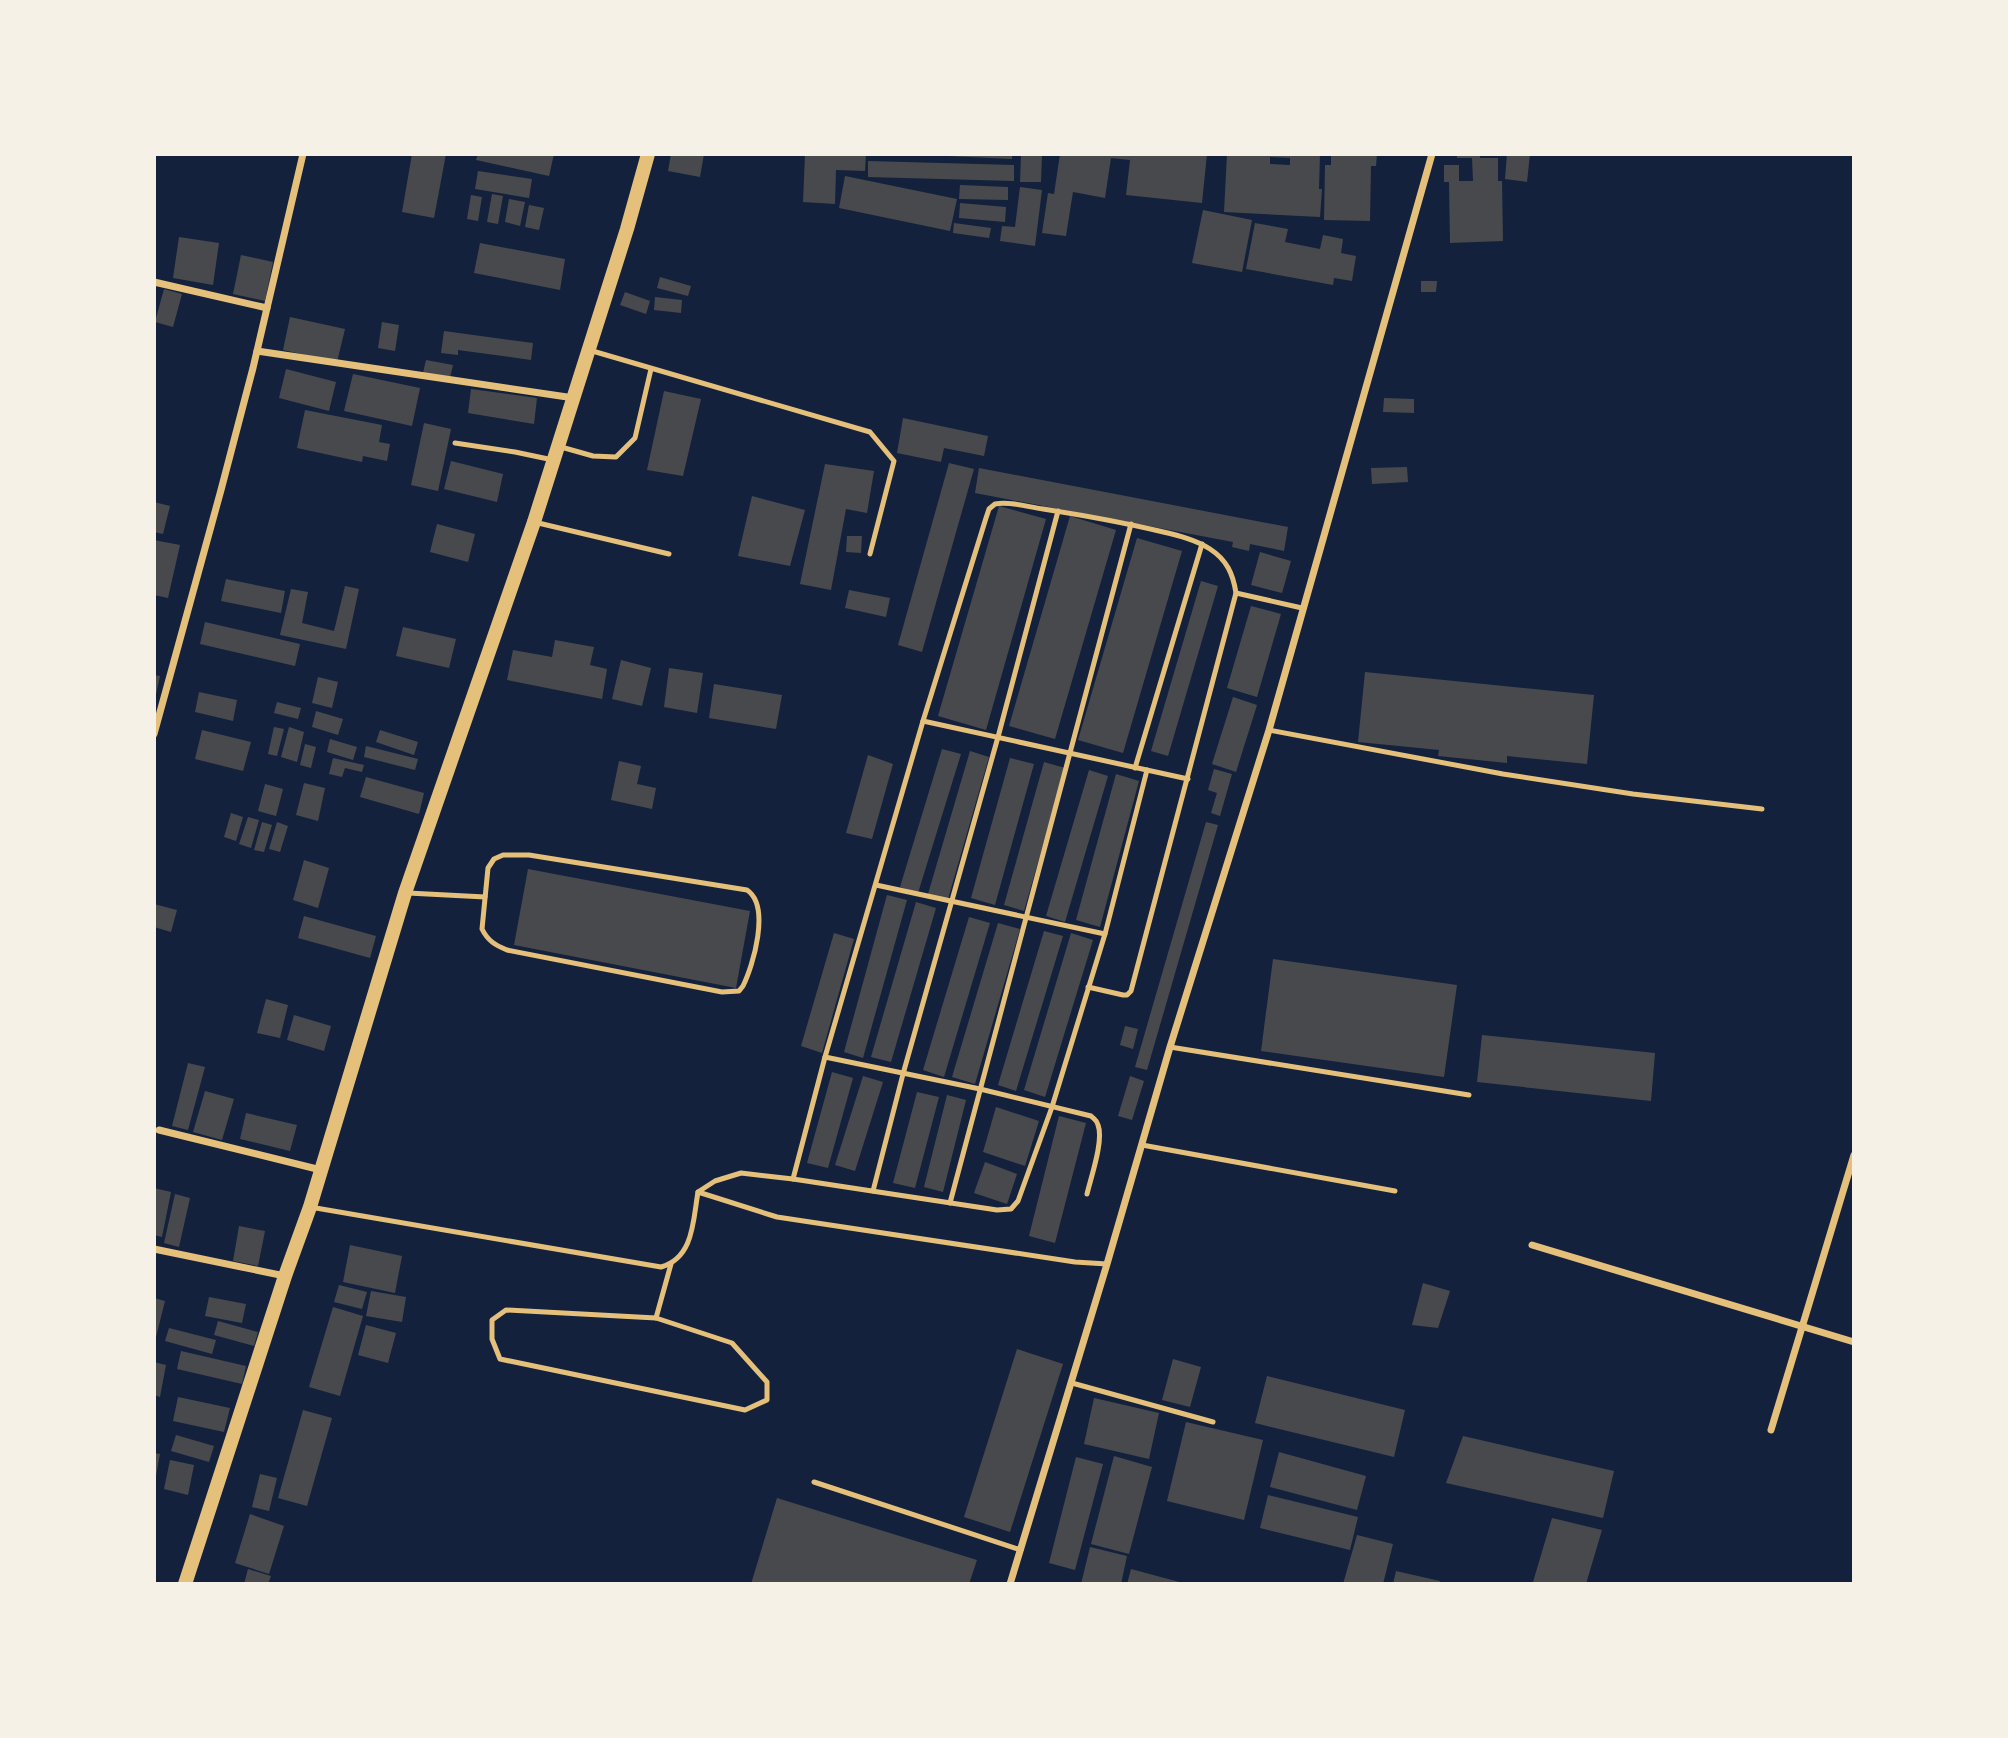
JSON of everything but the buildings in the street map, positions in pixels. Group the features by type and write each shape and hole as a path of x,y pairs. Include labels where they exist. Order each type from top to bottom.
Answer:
{"main road":[{"path":"186,1584 285,1276 310,1208 405,893 559,446 648,154"}],"street":[{"path":"154,734 222,490 303,154"},
{"path":"1010,1584 1170,1048 1269,730 1432,154"},
{"path":"154,282 267,307"},
{"path":"257,351 574,398"},
{"path":"159,1130 321,1170"},
{"path":"1771,1430 1854,1155"},
{"path":"1532,1245 1854,1342"},
{"path":"154,1249 285,1276"}],"lane":[{"path":"589,350 870,432 894,461 870,554"},
{"path":"559,446 593,456 616,457 635,438 651,369"},
{"path":"455,443 553,460"},
{"path":"793,1179 825,1057 923,720 989,509 1000,503 1130,524 1202,544 1219,555 1228,567 1236,593 1130,991 1123,995 1088,987"},
{"path":"873,1191 902,1074 998,737 1058,511"},
{"path":"534,522 669,554"},
{"path":"950,1203 1130,524"},
{"path":"1135,768 1202,544"},
{"path":"1236,593 1302,608"},
{"path":"923,720 1188,779"},
{"path":"1269,730 1529,778 1633,794 1762,808"},
{"path":"310,1208 661,1267 671,1264 680,1256 688,1243 698,1192 715,1181 741,1173 997,1210 1011,1209 1018,1201 1052,1107 1105,934 1147,771"},
{"path":"503,855 529,855 747,890 758,907 759,934 743,986 739,991 722,992 507,950 493,944 482,929 485,897 488,868 494,859 503,855"},
{"path":"876,884 1105,934"},
{"path":"405,893 485,897"},
{"path":"1170,1048 1469,1095"},
{"path":"825,1057 980,1089 1091,1116 1098,1124 1098,1145 1087,1194"},
{"path":"1142,1145 1395,1191"},
{"path":"698,1192 777,1217 1107,1265"},
{"path":"656,1318 671,1264"},
{"path":"506,1310 656,1318 732,1343 767,1382 767,1400 745,1410 500,1359 492,1339 492,1320 506,1310"},
{"path":"1072,1383 1213,1422"},
{"path":"814,1482 1021,1549"}]}
